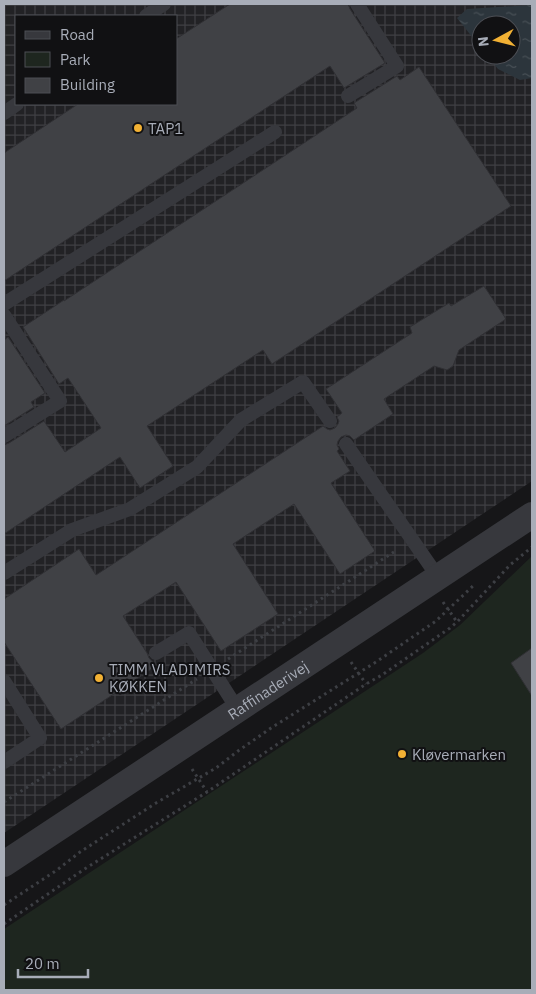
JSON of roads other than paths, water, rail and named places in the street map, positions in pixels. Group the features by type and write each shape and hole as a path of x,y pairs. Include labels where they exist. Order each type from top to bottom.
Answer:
{"street":[{"name":"Raffinaderivej","path":"4,864 532,515"}],"lane":[{"path":"148,15 164,4"},
{"path":"348,96 398,66 357,4"},
{"path":"4,113 16,105"},
{"path":"4,304 275,132"},
{"path":"4,315 60,401 4,436"},
{"path":"4,573 72,530 130,509 197,467 241,420 303,382 330,422"},
{"path":"346,444 438,577"},
{"path":"156,653 189,633 238,710"},
{"path":"4,681 40,738 4,762"}],"water":[{"path":"532,5 532,78 520,80 498,69 495,65 521,65 521,15 471,15 471,36 457,18 467,9"}],"place":[{"name":"TAP1","path":"138,128"},
{"name":"TIMM VLADIMIRS KØKKEN","path":"99,678"},
{"name":"Kløvermarken","path":"402,754"}]}
